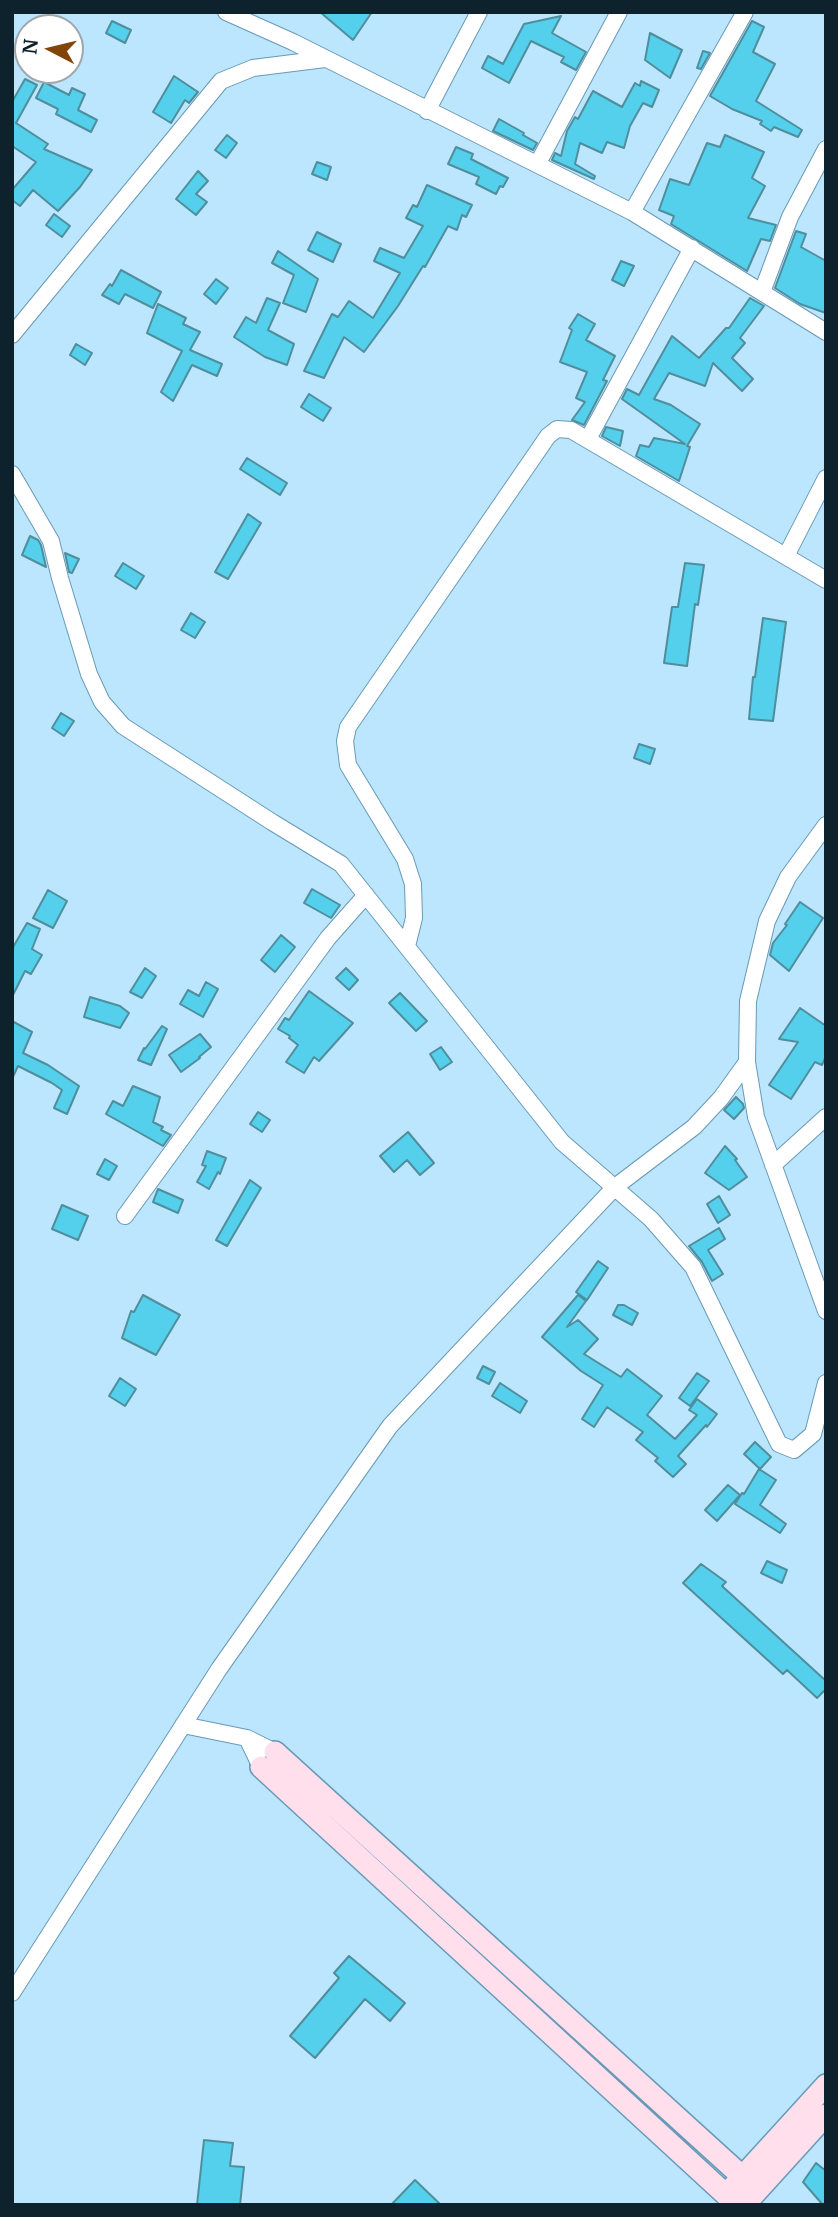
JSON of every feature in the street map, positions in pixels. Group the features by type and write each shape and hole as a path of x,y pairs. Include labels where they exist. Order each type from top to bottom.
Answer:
{"street":[{"path":"226,12 538,163 632,212 826,332"},
{"path":"427,111 479,12"},
{"path":"538,163 619,12"},
{"path":"632,212 745,12"},
{"path":"12,335 221,81 253,68 325,59"},
{"path":"762,292 790,217 826,149"},
{"path":"588,439 692,248"},
{"path":"407,946 414,918 413,884 405,859 348,765 345,741 348,727 548,436 557,429 572,430 826,580"},
{"path":"12,474 51,541 89,674 102,702 123,726 341,864 562,1142 651,1219 693,1267 779,1444 794,1450 813,1434 826,1383"},
{"path":"786,556 826,478"},
{"path":"826,825 788,877 767,921 748,1001 747,1062 756,1118 820,1277 826,1311"},
{"path":"125,1216 328,938 366,895"},
{"path":"12,1993 219,1669 390,1426 615,1187 694,1127 721,1098 747,1062"},
{"path":"773,1165 826,1117"},
{"path":"183,1725 247,1738 742,2197"},
{"path":"742,2197 826,2085"},
{"path":"742,2197 826,2115"}],"building":[{"path":"320,12 372,12 353,40"},
{"path":"561,16 552,33 586,52 576,70 561,62 564,57 531,41 509,83 482,68 488,56 503,64 524,24"},
{"path":"112,21 131,30 125,43 106,33"},
{"path":"752,21 764,27 753,52 775,64 756,101 802,130 798,137 774,127 771,131 760,124 762,121 732,109 710,96"},
{"path":"650,33 682,50 670,78 645,60"},
{"path":"703,51 710,53 701,69 697,68"},
{"path":"174,76 198,92 189,103 185,100 171,123 153,112"},
{"path":"641,81 659,90 652,107 643,103 630,126 624,148 607,142 602,153 580,143 575,164 595,176 594,179 552,160 555,153 561,156 567,131 575,117 578,119 593,91 622,107 635,83 640,86"},
{"path":"22,84 37,85 16,123 48,144 44,149 92,170 58,211 33,190 20,206 12,200 12,190 36,162 12,146 12,102"},
{"path":"43,84 69,95 72,88 85,94 78,110 97,120 91,132 56,114 58,109 36,98"},
{"path":"499,119 537,143 533,150 493,131"},
{"path":"227,135 237,143 226,158 215,150"},
{"path":"725,135 764,152 752,178 765,186 748,218 776,225 770,241 761,239 747,271 671,224 674,216 659,210 670,179 689,185 707,143 720,147"},
{"path":"456,147 473,154 471,159 508,178 496,194 476,184 479,177 448,164"},
{"path":"317,162 331,167 327,180 312,174"},
{"path":"198,171 208,181 196,194 207,202 196,215 176,199"},
{"path":"427,185 472,205 466,217 462,215 457,230 448,226 425,267 423,266 364,352 344,337 324,378 304,371 332,314 338,317 349,301 373,318 400,273 374,261 380,248 404,258 423,226 406,218 413,205 417,207"},
{"path":"54,214 70,226 62,237 46,225"},
{"path":"796,231 806,234 801,247 826,261 826,313 800,304 775,288"},
{"path":"317,232 341,244 333,262 308,250"},
{"path":"278,251 318,279 306,312 283,303 294,275 272,263"},
{"path":"621,261 634,266 624,286 612,280"},
{"path":"121,270 161,292 153,308 125,294 119,304 102,295 110,284 112,286"},
{"path":"216,279 228,288 216,304 204,294"},
{"path":"267,298 280,303 268,330 294,344 287,365 265,357 234,337 246,317 256,323"},
{"path":"750,298 764,306 740,338 745,343 732,358 753,379 742,391 713,363 705,386 669,373 654,399 671,405 700,424 687,446 690,447 679,481 636,456 640,445 649,447 654,438 685,444 622,399 627,389 639,395 672,336 699,358 726,328 729,328"},
{"path":"158,304 186,318 183,324 200,332 190,350 222,364 217,376 192,365 173,401 161,392 182,351 147,333"},
{"path":"578,314 595,324 586,340 615,356 603,380 607,381 584,425 572,420 585,402 576,398 587,372 560,362 572,330 569,328"},
{"path":"76,344 92,353 85,365 70,355"},
{"path":"309,394 331,408 323,421 301,407"},
{"path":"606,427 623,431 620,446 602,436"},
{"path":"247,458 287,483 280,495 240,469"},
{"path":"248,514 261,523 228,579 215,572"},
{"path":"30,536 41,545 46,567 22,555"},
{"path":"65,553 79,559 72,573 69,572"},
{"path":"123,563 144,576 136,589 115,576"},
{"path":"685,563 704,565 698,605 695,604 687,666 664,663 672,607 678,607"},
{"path":"191,613 205,622 195,638 181,630"},
{"path":"763,618 786,622 773,721 749,719"},
{"path":"61,713 74,721 64,736 52,728"},
{"path":"639,744 655,749 650,764 634,758"},
{"path":"312,889 340,905 331,918 304,903"},
{"path":"48,890 67,901 53,928 33,918"},
{"path":"800,902 823,918 789,971 770,955 773,943"},
{"path":"27,923 40,929 32,949 42,955 31,974 25,971 12,997 12,949"},
{"path":"281,935 295,947 275,972 261,960"},
{"path":"145,968 156,976 142,998 130,992"},
{"path":"346,968 358,980 349,990 336,978"},
{"path":"206,982 218,989 203,1017 180,1004 188,990 199,996"},
{"path":"309,991 353,1023 319,1061 314,1057 304,1073 286,1062 298,1045 278,1029 285,1018 289,1020"},
{"path":"400,993 427,1021 416,1031 389,1003"},
{"path":"90,997 120,1006 129,1013 120,1028 84,1017"},
{"path":"800,1008 826,1026 826,1056 822,1065 815,1062 791,1099 769,1085 798,1042 779,1039"},
{"path":"12,1021 32,1032 23,1053 48,1065 79,1086 67,1114 54,1108 62,1090 52,1083 18,1066 12,1079"},
{"path":"162,1026 167,1029 151,1065 138,1060 144,1048"},
{"path":"200,1034 211,1047 181,1072 169,1055"},
{"path":"441,1047 452,1062 440,1070 430,1054"},
{"path":"133,1086 160,1097 153,1122 171,1135 163,1146 106,1114 113,1101 123,1106"},
{"path":"736,1097 744,1108 734,1119 724,1110"},
{"path":"258,1112 270,1120 262,1132 250,1124"},
{"path":"408,1132 434,1163 420,1175 407,1160 394,1172 380,1156"},
{"path":"725,1146 737,1159 735,1160 747,1177 729,1190 705,1173"},
{"path":"207,1151 226,1158 220,1174 218,1172 209,1189 197,1182 206,1166 202,1165"},
{"path":"105,1159 117,1166 109,1180 97,1174"},
{"path":"250,1180 261,1188 227,1246 216,1240"},
{"path":"158,1189 183,1200 178,1213 153,1202"},
{"path":"719,1196 730,1215 718,1223 707,1204"},
{"path":"62,1205 88,1216 78,1240 52,1229"},
{"path":"719,1228 725,1239 708,1250 723,1274 712,1281 689,1246"},
{"path":"598,1261 608,1268 587,1300 576,1292"},
{"path":"143,1295 180,1315 156,1355 122,1338 131,1311 134,1312"},
{"path":"578,1295 586,1301 567,1327 578,1320 598,1339 584,1354 621,1377 627,1369 662,1396 647,1415 675,1439 697,1415 689,1410 697,1399 717,1414 678,1456 686,1464 673,1477 655,1461 658,1458 636,1440 643,1432 607,1407 594,1427 582,1419 603,1385 581,1371 542,1337"},
{"path":"618,1305 624,1305 638,1313 632,1325 613,1315"},
{"path":"483,1366 495,1372 489,1384 477,1378"},
{"path":"697,1373 709,1381 690,1406 679,1398"},
{"path":"120,1378 136,1389 125,1406 109,1396"},
{"path":"500,1383 527,1401 520,1413 492,1396"},
{"path":"755,1442 771,1457 760,1469 744,1454"},
{"path":"759,1469 776,1480 760,1505 786,1524 780,1533 735,1504"},
{"path":"728,1485 740,1495 717,1521 705,1510"},
{"path":"767,1561 787,1570 782,1583 761,1573"},
{"path":"701,1564 726,1582 722,1586 826,1681 826,1689 817,1698 787,1670 783,1674 683,1583"},
{"path":"349,1956 405,2003 390,2021 365,1999 315,2058 290,2036 339,1978 334,1973"},
{"path":"204,2140 233,2143 230,2166 244,2167 240,2205 197,2205"},
{"path":"816,2163 826,2171 826,2205 823,2205 803,2182"},
{"path":"415,2180 441,2205 391,2205"}]}
